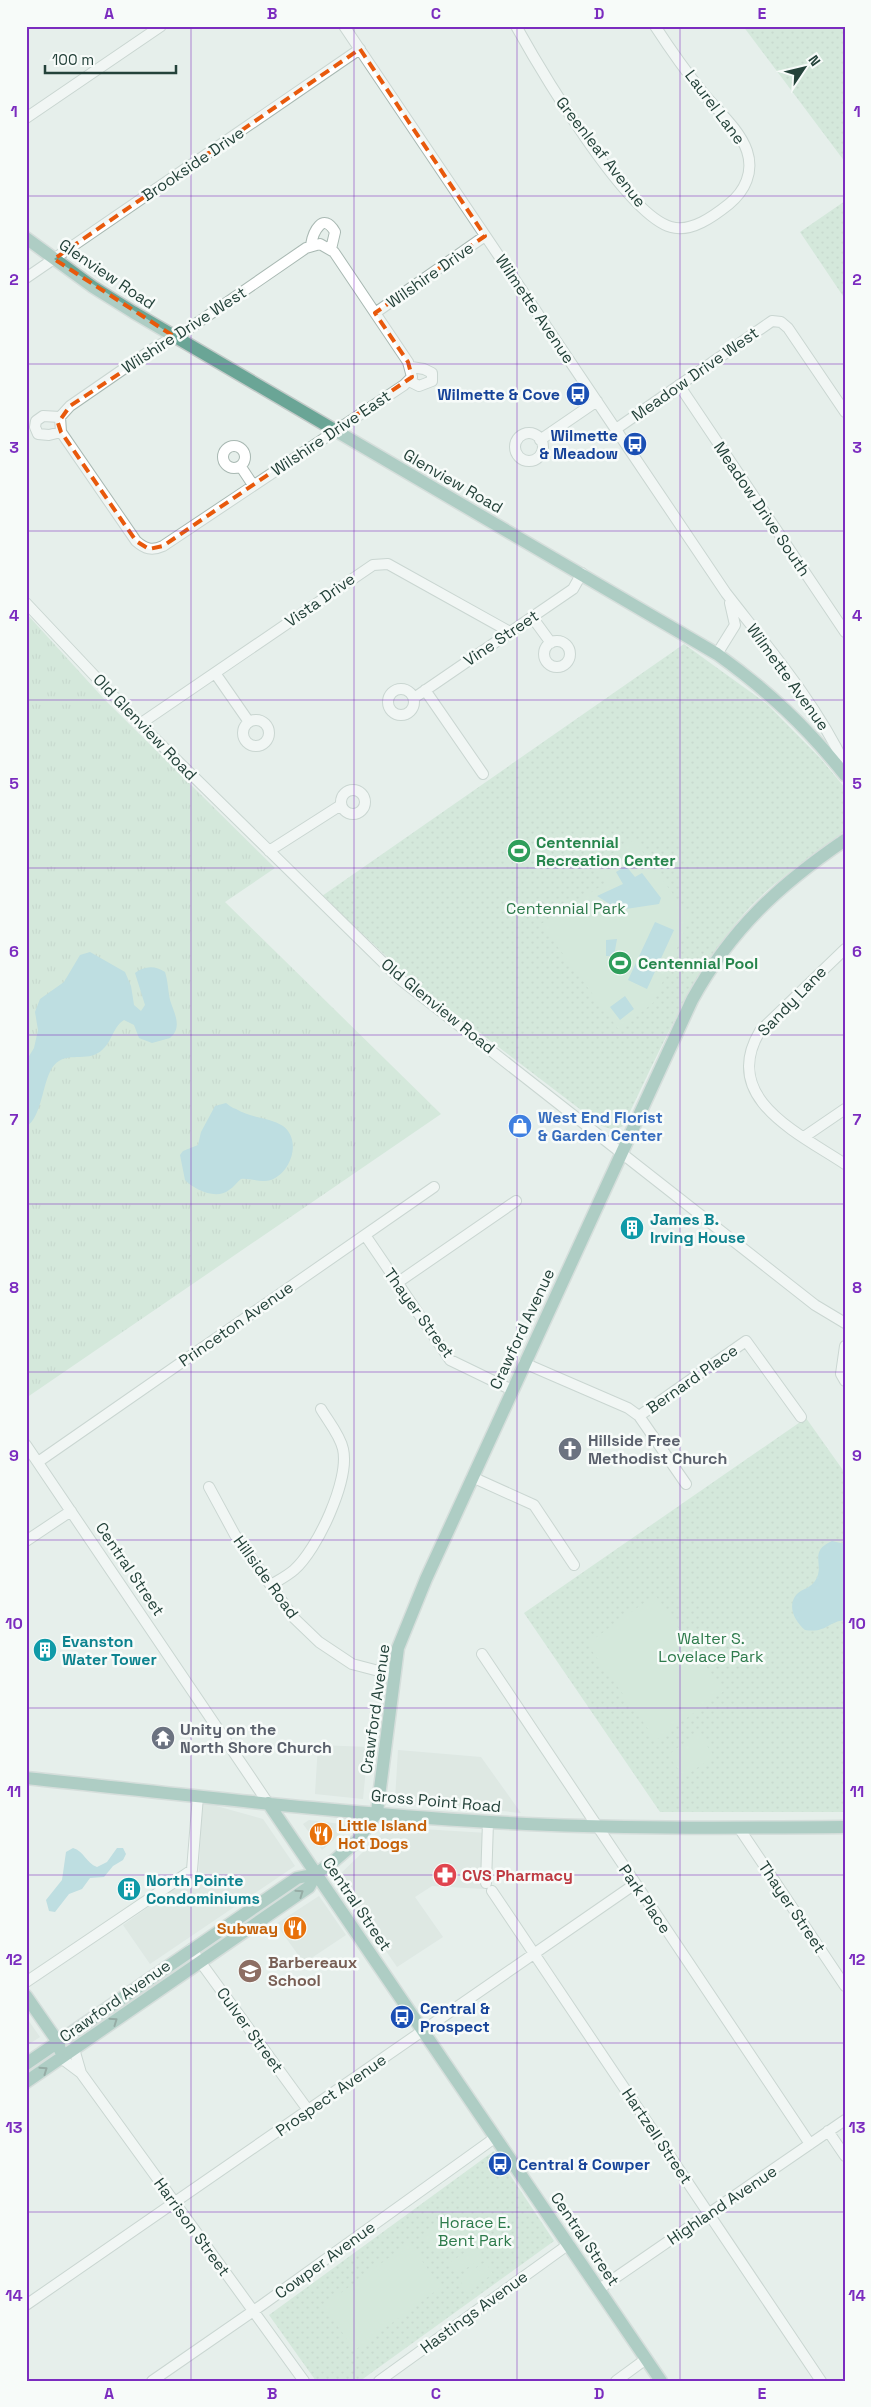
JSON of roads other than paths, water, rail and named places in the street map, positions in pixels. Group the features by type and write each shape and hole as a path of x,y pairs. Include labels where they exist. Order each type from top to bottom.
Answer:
{"main road":[{"name":"Glenview Road","path":"26,238 93,287 175,337 334,432 582,573 717,654 768,692 794,715 845,775"},
{"name":"Crawford Avenue","path":"26,2082 309,1887 316,1874 358,1840 377,1812 398,1648 426,1579 472,1477 692,1000 738,930 778,890 845,840"},
{"name":"Gross Point Road","path":"26,1778 268,1803 488,1822 598,1827 845,1827"},
{"name":"Central Street","path":"268,1803 661,2381"},
{"name":"Crawford Avenue","path":"26,2064 297,1878 316,1874"},
{"path":"26,1996 58,2042 61,2058"},
{"path":"58,2042 74,2049"}],"street":[{"path":"26,118 161,26"},
{"name":"Wilmette Avenue","path":"344,26 726,593 760,634 833,740 845,765"},
{"name":"Greenleaf Avenue","path":"516,26 567,111 616,176 648,213 671,227 679,228 699,224 716,214"},
{"name":"Laurel Lane","path":"655,26 702,92 736,132 747,151 749,168 745,186 734,200 716,214"},
{"name":"Brookside Drive","path":"26,278 360,49"},
{"name":"Wilshire Drive West","path":"60,417 70,406 154,348 175,337 311,245 314,230 319,225 326,224 332,226 335,232 331,249"},
{"name":"Wilshire Drive","path":"375,313 485,236"},
{"path":"311,245 320,244 331,249 411,367"},
{"name":"Meadow Drive West","path":"616,429 768,323 776,321 788,328 845,412"},
{"name":"Wilshire Drive East","path":"61,432 136,541 145,548 154,549 409,381 412,377 411,367 424,369 432,373 432,381 418,386 409,381"},
{"name":"Meadow Drive South","path":"679,385 845,632"},
{"path":"540,440 597,402"},
{"path":"43,416 60,417 61,432 50,435 38,434 34,426 36,421 43,416"},
{"name":"Wilshire Drive East","path":"241,467 253,484"},
{"name":"Vista Drive","path":"140,724 367,568 381,564 388,564 510,632"},
{"name":"Vine Street","path":"414,698 573,589 582,573"},
{"name":"Wilmette Avenue","path":"717,654 735,625 733,611 726,593"},
{"name":"Old Glenview Road","path":"26,604 140,724 401,980 816,1305 845,1323"},
{"path":"532,617 551,643"},
{"path":"215,673 249,722"},
{"path":"425,690 483,774"},
{"path":"269,851 341,805"},
{"name":"Sandy Lane","path":"845,949 760,1031 748,1055 748,1077 759,1099 773,1114 845,1164"},
{"path":"804,1137 845,1109"},
{"name":"Princeton Avenue","path":"38,1462 434,1187"},
{"path":"396,1283 516,1201"},
{"name":"Thayer Street","path":"365,1235 450,1360 512,1390"},
{"name":"Bernard Place","path":"639,1416 746,1342 801,1417"},
{"path":"845,1346 841,1374 845,1381"},
{"path":"524,1363 628,1408 639,1416 686,1484"},
{"path":"271,1585 294,1571 310,1552 340,1489 345,1467 343,1448 321,1409"},
{"name":"Central Street","path":"26,1445 268,1803"},
{"path":"472,1477 534,1505 574,1564"},
{"name":"Hillside Road","path":"209,1487 236,1535 294,1618 319,1642 352,1664 394,1675"},
{"path":"26,1541 71,1511"},
{"name":"Park Place","path":"482,1654 810,2144"},
{"path":"26,1982 192,1870 198,1796"},
{"name":"Hartzell Street","path":"488,1822 489,1887 822,2381"},
{"name":"Thayer Street","path":"739,1828 845,1986"},
{"name":"Prospect Avenue","path":"26,2305 635,1884"},
{"name":"Culver Street","path":"192,1949 308,2110"},
{"name":"Harrison Street","path":"74,2049 81,2073"},
{"name":"Harrison Street","path":"61,2058 81,2073 304,2381"},
{"name":"Highland Avenue","path":"599,2289 845,2120"},
{"path":"828,2132 845,2156"},
{"name":"Cowper Avenue","path":"152,2381 496,2137"},
{"name":"Hastings Avenue","path":"379,2381 569,2244"},
{"path":"616,2381 646,2359"}],"water":[{"path":"626,866 635,877 642,873 661,898 659,904 619,910 597,896 623,884 616,872"},
{"path":"655,922 674,930 647,989 628,980"},
{"path":"617,939 614,956 606,956 606,940"},
{"path":"90,952 125,972 131,986 134,1005 141,1011 145,1005 135,973 150,967 165,972 177,1025 176,1029 170,1038 152,1043 139,1038 134,1025 124,1020 117,1027 103,1050 86,1057 62,1059 52,1068 39,1108 26,1127 26,1061 34,1048 38,1030 35,1012 40,999 64,982 80,955"},
{"path":"625,996 634,1009 620,1020 610,1007"},
{"path":"226,1103 241,1112 283,1126 289,1132 292,1139 292,1156 284,1171 271,1180 241,1179 224,1193 212,1194 194,1187 185,1180 180,1155 183,1151 198,1145 201,1132 215,1106"},
{"path":"832,1541 845,1544 845,1620 823,1629 805,1630 793,1614 793,1600 798,1593 815,1581 819,1570 820,1550"},
{"path":"73,1848 97,1867 107,1862 117,1848 123,1848 126,1854 123,1860 113,1866 104,1877 90,1878 82,1889 69,1894 55,1912 49,1911 46,1900 62,1880 66,1852"}],"place":[{"name":"Wilmette & Cove","path":"578,394"},
{"name":"Wilmette & Meadow","path":"635,444"},
{"name":"Centennial Recreation Center","path":"519,851"},
{"name":"Centennial Pool","path":"620,963"},
{"name":"West End Florist & Garden Center","path":"520,1126"},
{"name":"James B. Irving House","path":"632,1228"},
{"name":"Hillside Free Methodist Church","path":"570,1449"},
{"name":"Evanston Water Tower","path":"45,1650"},
{"name":"Unity on the North Shore Church","path":"163,1738"},
{"name":"Little Island Hot Dogs","path":"321,1834"},
{"name":"CVS Pharmacy","path":"445,1875"},
{"name":"North Pointe Condominiums","path":"129,1889"},
{"name":"Subway","path":"295,1928"},
{"name":"Barbereaux School","path":"250,1971"},
{"name":"Central & Prospect","path":"402,2017"},
{"name":"Central & Cowper","path":"500,2164"}],"park label":[{"name":"Centennial Park","path":"566,908"},
{"name":"Walter S. Lovelace Park","path":"711,1647"},
{"name":"Horace E. Bent Park","path":"475,2231"}]}
